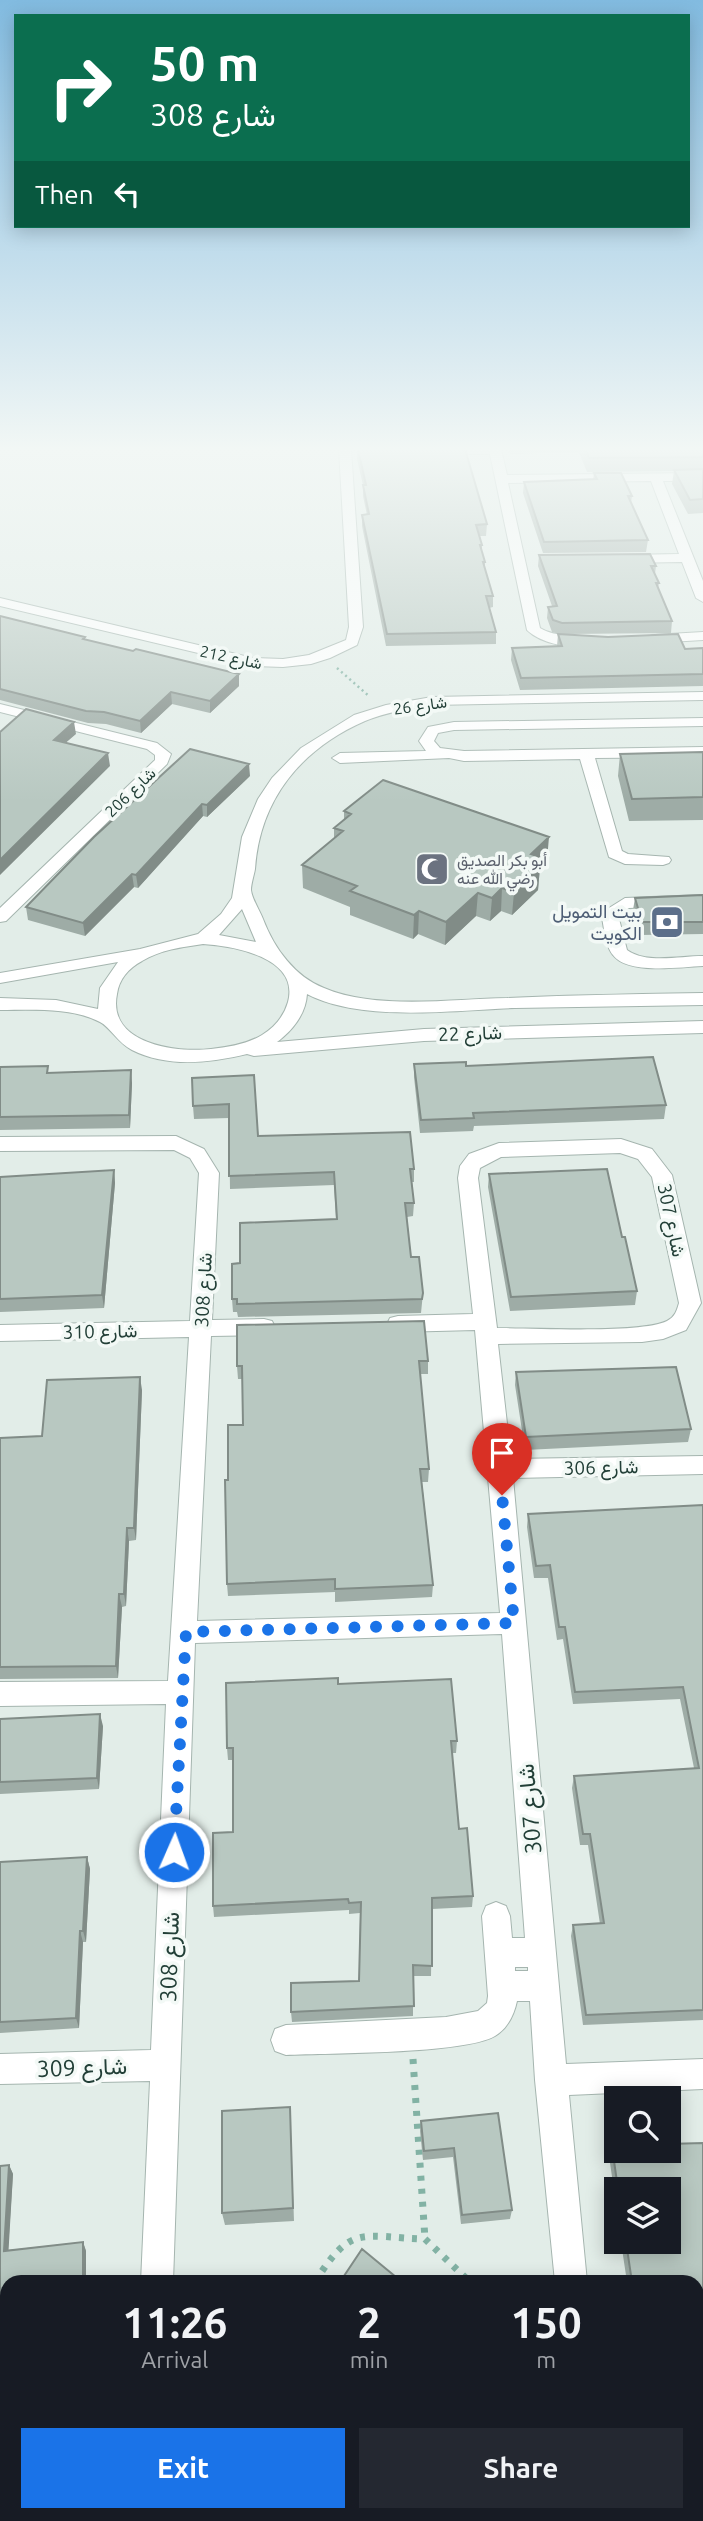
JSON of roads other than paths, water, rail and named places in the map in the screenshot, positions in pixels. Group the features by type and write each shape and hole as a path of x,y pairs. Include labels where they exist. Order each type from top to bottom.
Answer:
{"street":[{"name":"شارع 212","path":"0,602 238,660 271,665 296,663 335,653 352,642 356,627 354,567"},
{"path":"527,567 534,630 541,636 561,641 601,640"},
{"path":"690,567 703,598"},
{"path":"640,640 694,639 703,636"},
{"path":"638,723 643,703 653,696"},
{"name":"شارع 26","path":"203,939 224,923 243,890 250,837 259,809 280,778 303,752 360,717 443,701 703,696"},
{"path":"608,697 623,704 638,723 646,753"},
{"name":"شارع 206","path":"0,917 162,761 163,754 152,746 4,713"},
{"path":"446,755 435,752 426,741 433,730 442,727 703,722"},
{"path":"340,758 703,752"},
{"path":"586,754 615,853 625,859 663,860"},
{"name":"شارع 26","path":"243,890 260,934 273,955"},
{"path":"703,920 700,900 625,903 609,913 620,952 632,960 642,963 703,961"},
{"path":"0,978 203,939 241,943 273,955 288,968 297,982 298,1002 288,1022 267,1040 238,1052 207,1057 175,1056 146,1049 124,1036 110,1019 106,1000 111,981 127,964 150,950"},
{"name":"شارع 22","path":"297,982 311,992 412,1007 702,998"},
{"path":"0,1004 56,1004 87,1010 110,1019"},
{"name":"شارع 22","path":"238,1052 424,1035 703,1027"},
{"name":"شارع 308","path":"0,1144 176,1143 193,1149 204,1159 209,1173 186,1632 180,1692 157,2275"},
{"name":"شارع 307","path":"487,1329 650,1333 677,1325 686,1316 690,1303 662,1175 655,1163 645,1154 621,1146 499,1150 476,1159 470,1166 468,1178 487,1329 514,1623 550,2080 570,2275"},
{"path":"377,1325 487,1329"},
{"name":"شارع 310","path":"0,1333 282,1327"},
{"name":"شارع 306","path":"500,1469 703,1465"},
{"path":"186,1632 514,1623"},
{"path":"0,1695 180,1692"},
{"path":"286,2040 446,2032 485,2025 499,2011 502,1986 496,1916"},
{"path":"499,1952 540,1953"},
{"path":"502,1986 543,1986"},
{"name":"شارع 309","path":"0,2070 164,2065"},
{"path":"550,2080 703,2074"}],"place":[{"name":"أبو بكر الصديق رضي الله عنه","path":"432,869"},
{"name":"بيت التمويل الكويت","path":"667,922"}]}
